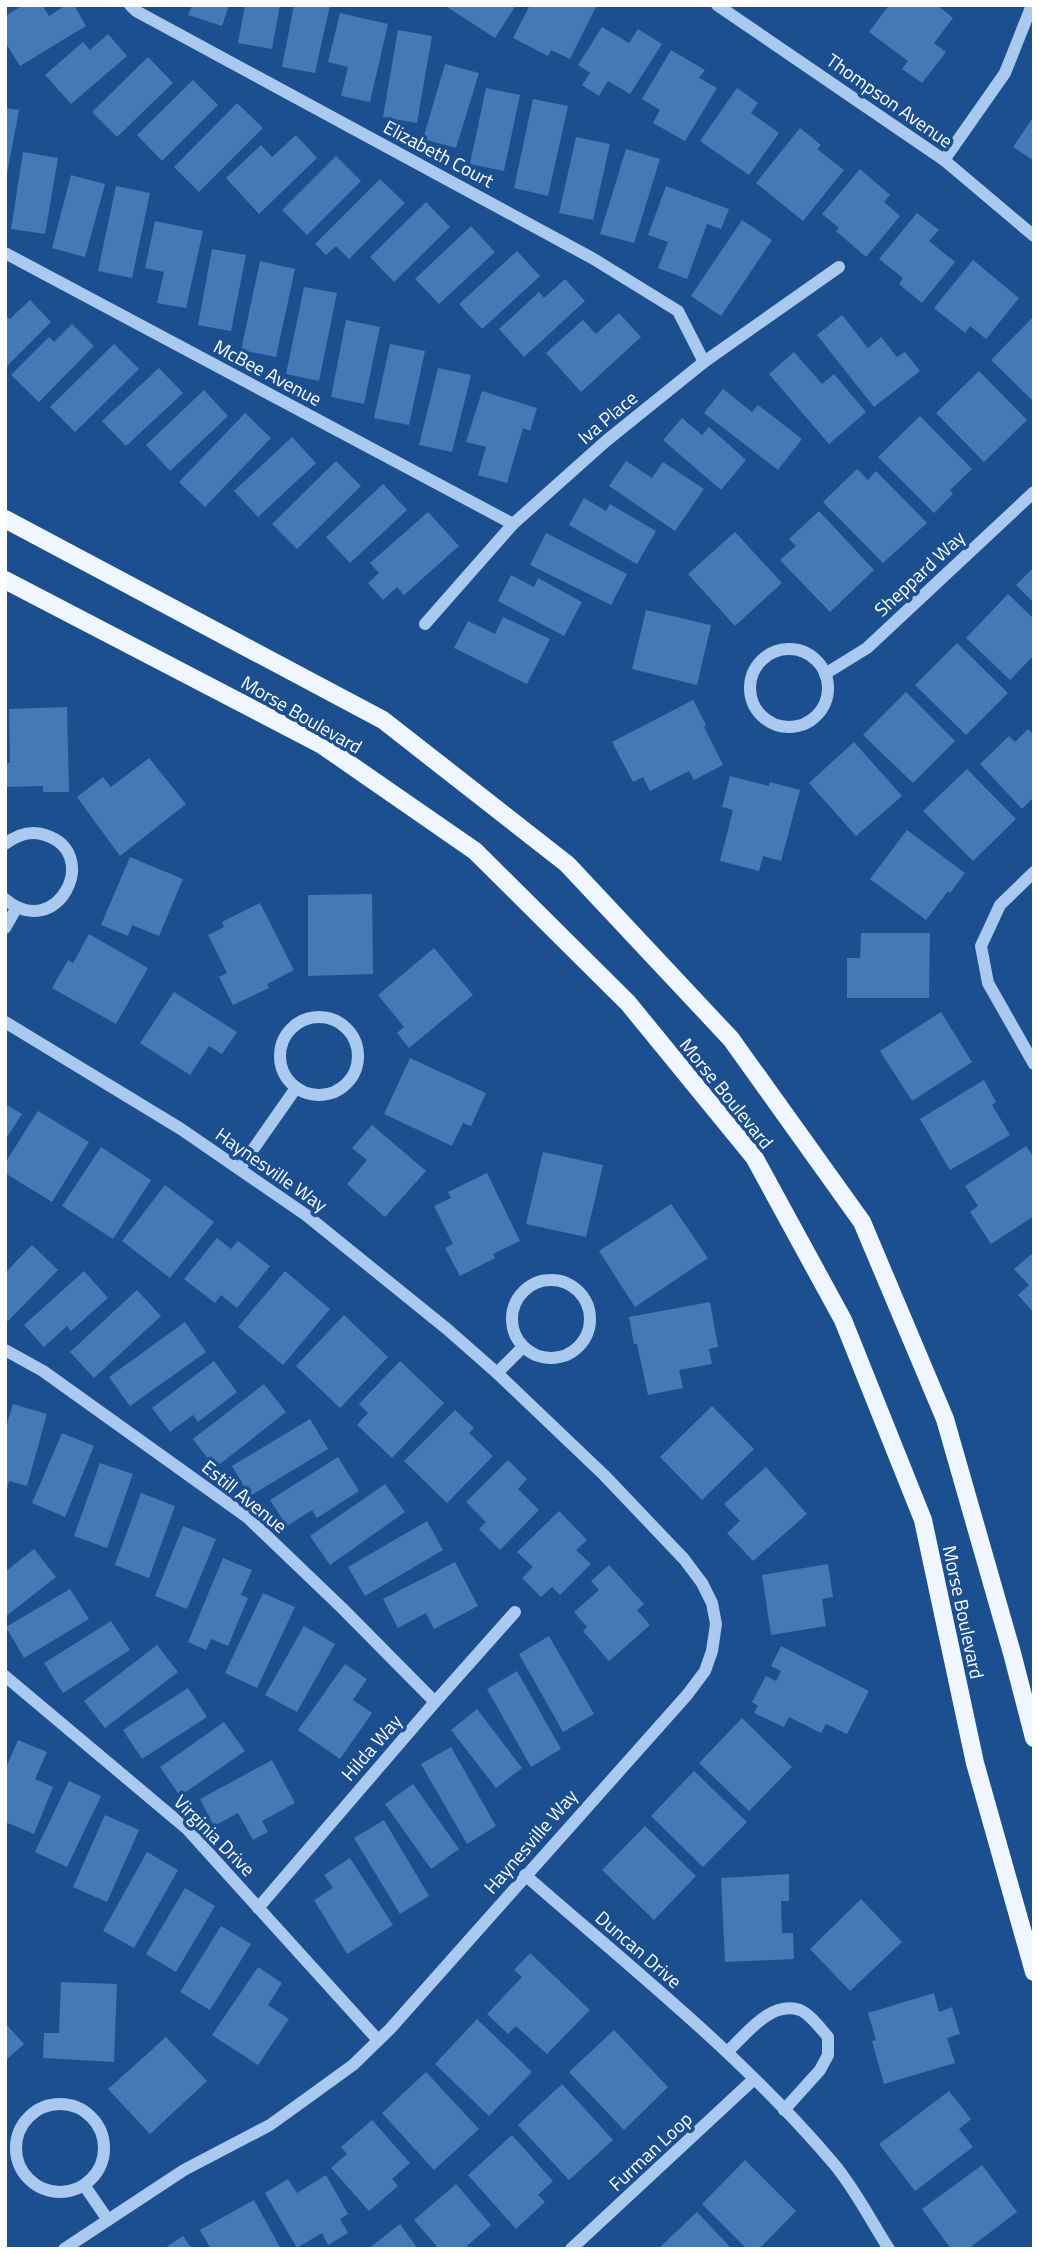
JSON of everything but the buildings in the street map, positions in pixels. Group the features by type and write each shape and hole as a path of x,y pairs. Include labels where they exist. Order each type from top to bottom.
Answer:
{"main road":[{"name":"Morse Boulevard","path":"5,519 383,720 567,864 731,1039 862,1222 945,1419 1034,1738"},
{"name":"Morse Boulevard","path":"5,580 322,745 475,851 628,1003 754,1157 843,1320 923,1520 975,1763 1034,1972"}],"street":[{"name":"Elizabeth Court","path":"130,5 136,11 592,258 667,304 678,311 704,362"},
{"name":"Thompson Avenue","path":"718,5 944,160 1034,236"},
{"path":"944,160 1005,73 1032,5"},
{"name":"McBee Avenue","path":"5,253 513,524"},
{"name":"Iva Place","path":"425,624 513,524 606,441 704,362 839,267"},
{"name":"Sheppard Way","path":"825,674 867,648 1034,492"},
{"path":"798,650 810,655 819,663 825,674 828,687 825,700 819,712 809,721 783,727 770,722 752,703 751,678 756,667 774,652 798,650"},
{"path":"5,844 25,833 38,832 61,843 69,854 72,868 66,894 56,904 30,911 5,899"},
{"path":"1034,872 1000,905 981,946 988,983 1034,1064"},
{"path":"5,928 17,907"},
{"path":"329,1018 342,1024 351,1032 358,1055 351,1079 331,1093 319,1095 296,1088 286,1079 281,1066 283,1039 291,1028 303,1020 329,1018"},
{"name":"Haynesville Way","path":"5,1022 122,1092 240,1168 375,1270 497,1373 604,1475 684,1559 702,1583 712,1603 716,1624 712,1651 705,1671 687,1695 353,2065 270,2125 184,2170 64,2249"},
{"path":"240,1168 296,1088"},
{"path":"554,1280 567,1283 586,1300 589,1325 579,1346 569,1353 545,1358 523,1347 515,1336 513,1309 518,1297 528,1287 540,1281 554,1280"},
{"path":"497,1373 523,1347"},
{"name":"Estill Avenue","path":"5,1350 43,1371 247,1517 342,1608 435,1703"},
{"name":"Hilda Way","path":"258,1908 515,1612"},
{"name":"Virginia Drive","path":"5,1676 187,1829 378,2040"},
{"name":"Duncan Drive","path":"526,1875 727,2052 784,2110 835,2166 889,2249"},
{"path":"727,2052 768,2014 783,2008 802,2010 828,2037 828,2055 820,2070 784,2110"},
{"name":"Furman Loop","path":"571,2249 753,2080"},
{"path":"55,2104 76,2107 94,2120 102,2132 102,2162 95,2175 84,2185 71,2191 49,2190 30,2181 21,2170 16,2157 20,2128 29,2116 40,2108 55,2104"},
{"path":"84,2185 108,2220"}]}
